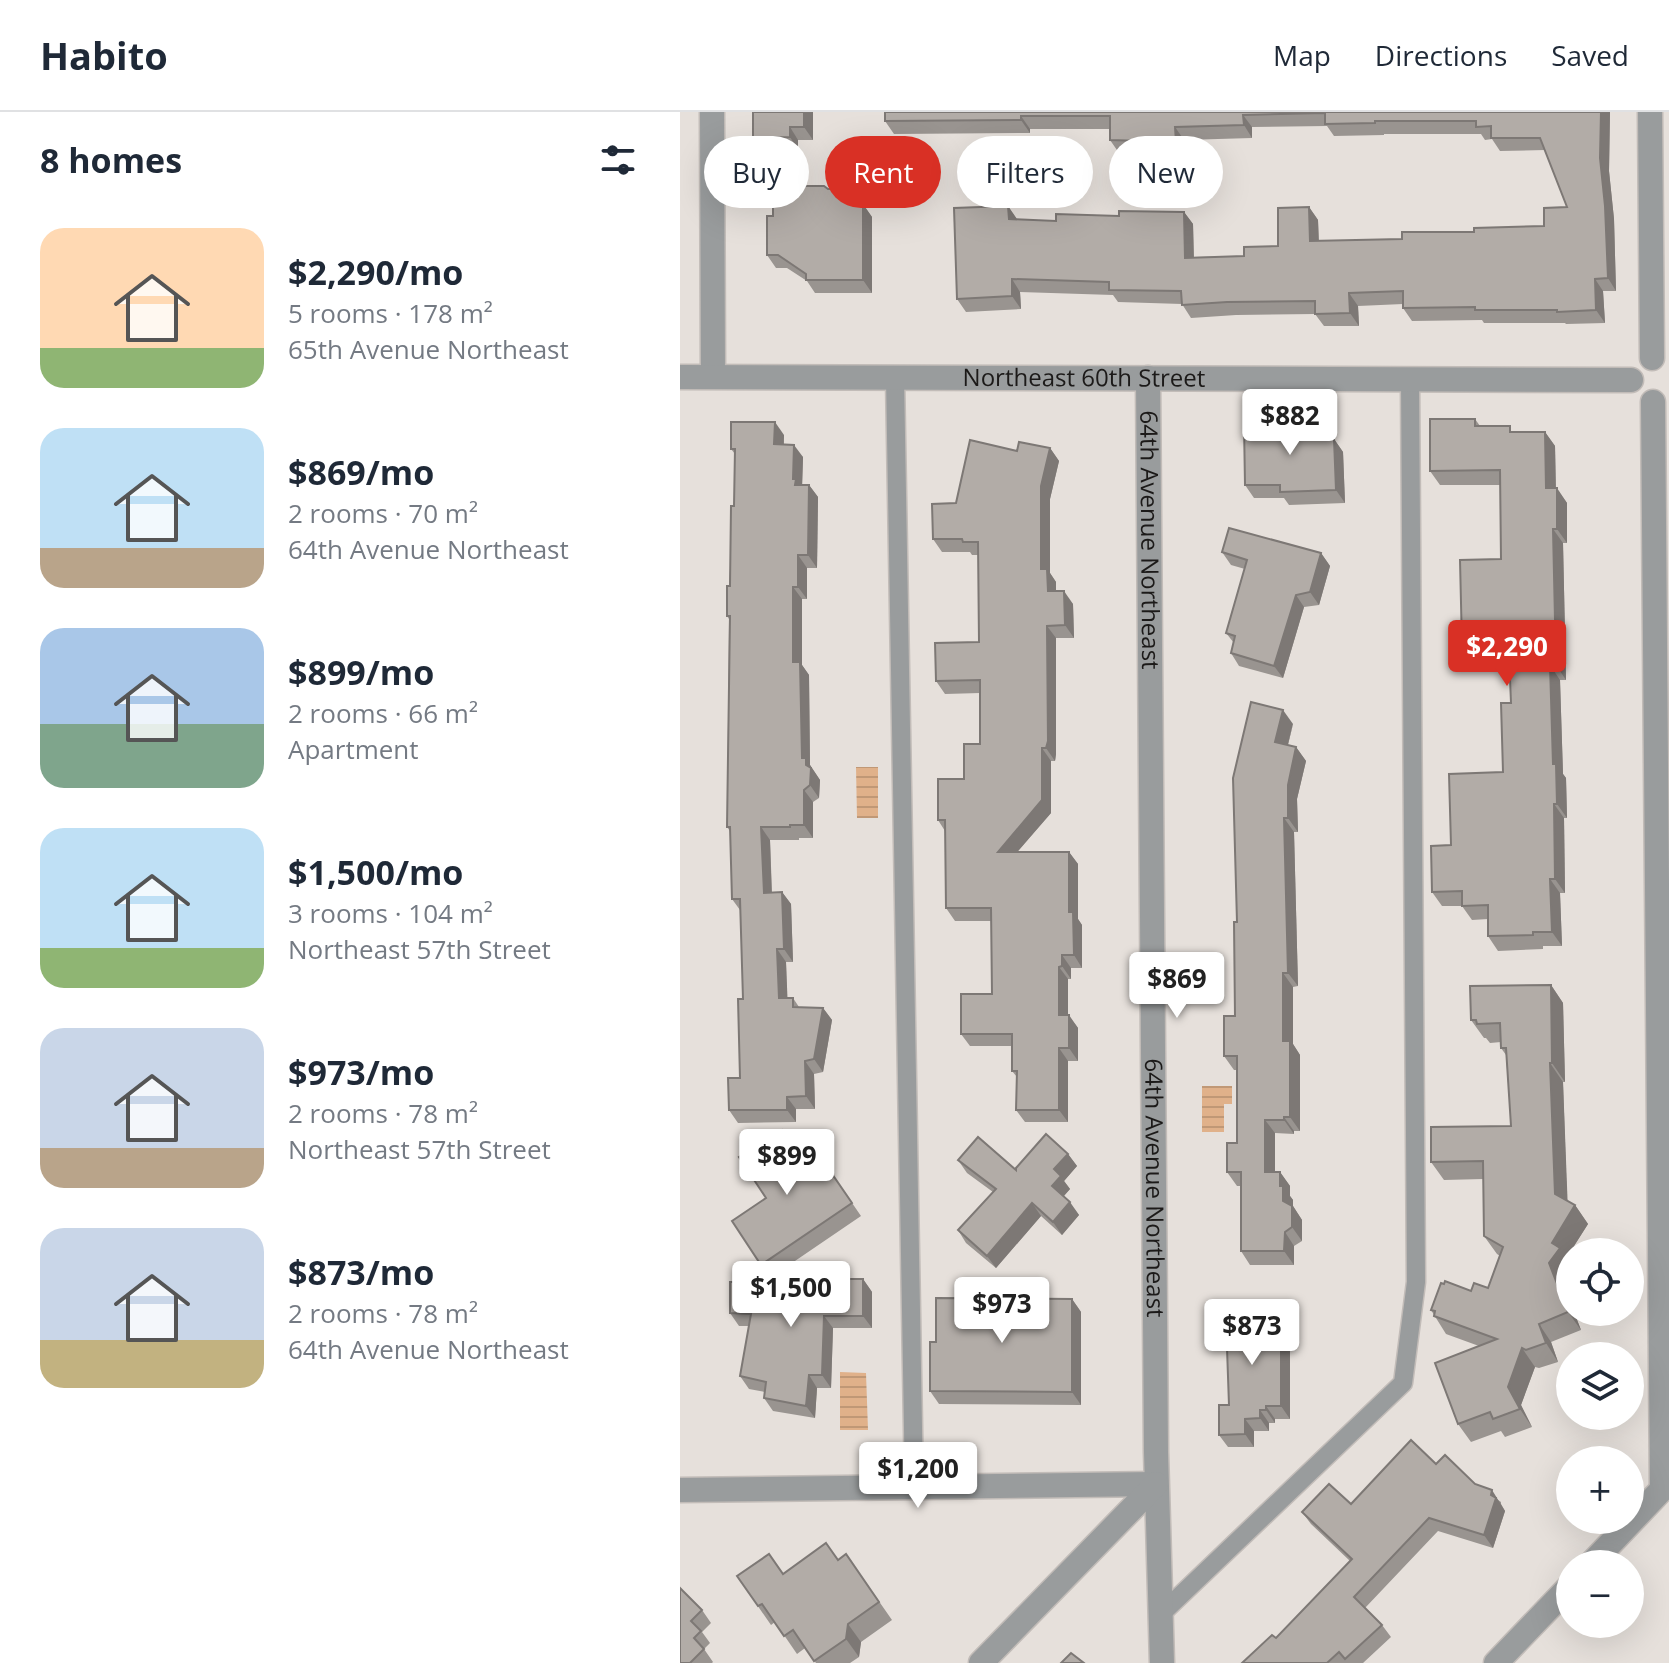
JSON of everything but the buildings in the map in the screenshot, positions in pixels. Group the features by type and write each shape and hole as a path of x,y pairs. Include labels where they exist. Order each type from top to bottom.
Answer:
{"street":[{"path":"712,112 713,376"},
{"path":"1604,1550 1666,1486 1661,398 1644,401 1633,391 1631,380 1632,371 1642,360 1660,362 1650,112"},
{"name":"Northeast 60th Street","path":"680,377 1631,380"},
{"name":"64th Avenue Northeast","path":"1148,378 1156,1484 1162,1663"},
{"path":"680,1490 1156,1484"},
{"path":"981,1663 1156,1484"},
{"path":"1496,1663 1556,1601"}],"lane":[{"path":"895,377 914,1486"},
{"path":"1161,1614 1403,1383 1416,1282 1410,380"}],"shaded area":[{"path":"856,767 878,767 878,818 857,818"},
{"path":"1202,1086 1232,1086 1232,1104 1224,1104 1224,1132 1202,1132"},
{"path":"840,1372 866,1373 868,1430 840,1430"}]}
